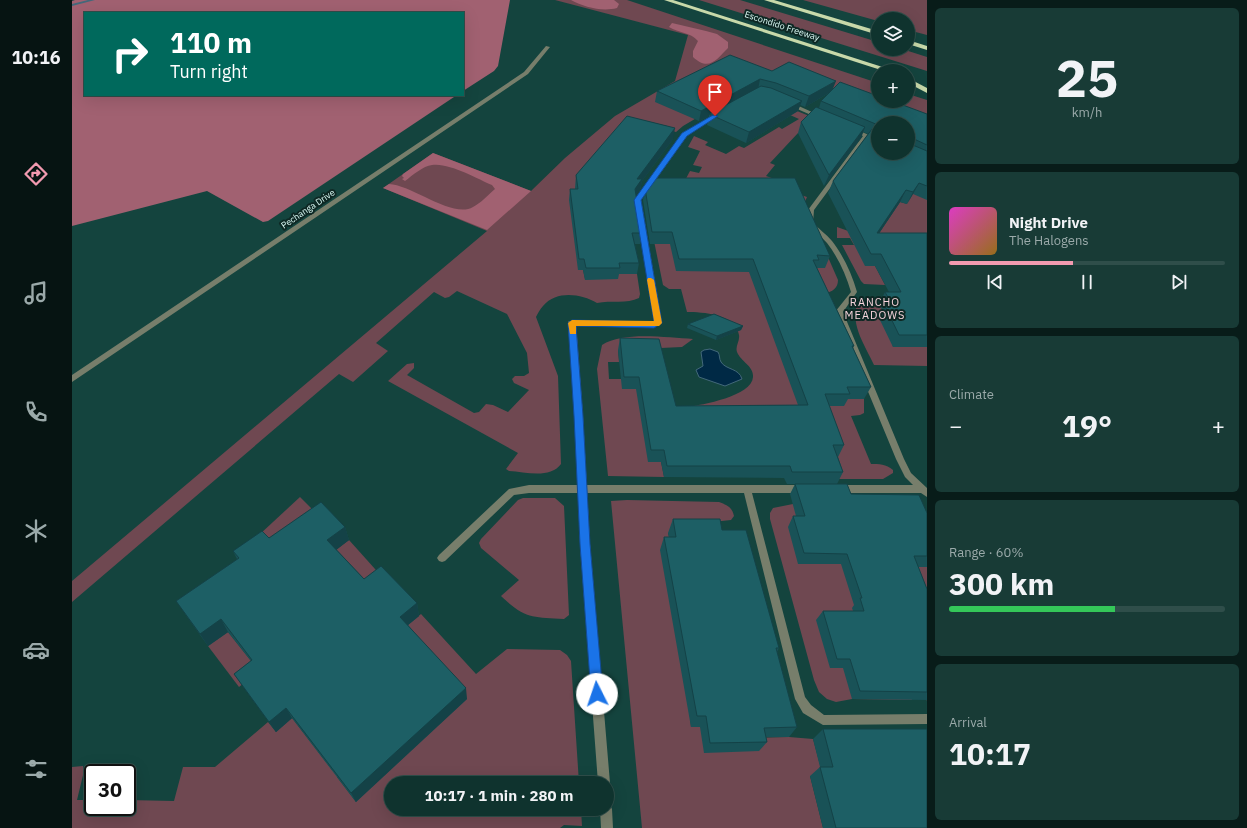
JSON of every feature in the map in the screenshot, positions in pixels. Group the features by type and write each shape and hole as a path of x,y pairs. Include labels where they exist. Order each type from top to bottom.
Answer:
{"highway":[{"name":"Escondido Freeway","path":"667,0 871,65"},
{"name":"Escondido Freeway","path":"767,0 871,31"},
{"path":"915,44 927,47"},
{"path":"915,78 927,82"},
{"path":"915,84 927,91"}],"street":[{"name":"Pechanga Drive","path":"72,380 76,373 526,73 548,47"},
{"path":"785,102 829,120"},
{"path":"603,776 585,544 572,323 654,325 658,323 638,200 685,135 721,112"},
{"path":"844,126 871,138"},
{"path":"866,136 811,210 810,223 814,230 829,241 852,283 854,292 839,312 900,459 908,475 925,491"},
{"path":"442,558 512,492 530,489 811,489"},
{"path":"827,489 925,491"},
{"path":"747,490 800,699 807,709 823,720 927,719"},
{"path":"606,816 607,828"}],"shaded area":[{"path":"510,0 498,66 494,71 464,90 464,12 84,12 84,96 456,96 268,221 263,222 207,191 72,226 72,1"},
{"path":"555,0 627,0 871,81 871,107 786,73 700,116 676,132 665,129 667,126 638,119 630,128 583,270 585,279 618,279 617,274 637,274 640,294 639,298 629,301 597,303 584,297 569,295 562,296 549,301 541,308 536,317 558,376 561,464 556,469 551,472 537,474 509,471 506,469 518,453 388,381 407,364 414,363 414,368 407,375 474,413 479,412 486,404 493,405 508,412 529,390 514,383 512,379 515,376 524,376 529,373 527,353 507,314 457,291 445,298 434,292 376,343 388,351 353,382 339,374 72,602 72,581 487,231 383,188 433,153 531,191 565,158 615,116 675,81 688,35"},
{"path":"571,0 614,0 619,4 617,8 599,9 587,7"},
{"path":"699,0 740,0 871,40 871,54"},
{"path":"803,0 927,0 927,35 915,32 915,12 871,12 871,19"},
{"path":"672,23 717,34 728,42 728,48 716,60 708,64 699,61 693,57 693,51 698,41 688,34 669,27"},
{"path":"915,53 927,57 927,71 915,67 915,64 905,64 879,56 915,56"},
{"path":"915,96 927,100 927,127 915,124 915,116 887,116 890,114 875,108 915,108"},
{"path":"797,111 841,129 802,134 798,133 770,163 775,165 766,176 798,187 795,193 807,197 798,218 682,186 690,171 699,173 702,167 693,165 700,151 688,147 694,136 708,142 705,145 726,154 739,146 744,148 779,127 782,129 799,119 790,115"},
{"path":"433,153 531,191 487,230 383,188 389,184 398,186 455,209 473,207 495,189 492,185 454,168 439,165 425,167 405,181 402,179 404,178 402,176 403,174"},
{"path":"882,160 893,160 927,176 927,245 875,266 885,285 864,284 842,245 854,245 850,238 837,238 837,227 868,238 878,235 900,202 907,204"},
{"path":"654,241 824,248 838,280 836,288 825,294 841,399 864,399 864,413 851,416 871,464 885,465 893,470 893,473 883,479 835,479 661,462 664,477 608,476 597,369 602,345 622,338 646,336 693,339 682,347 618,350 619,362 608,362 609,379 621,379 646,389 650,409 678,408 714,402 736,394 744,389 750,384 753,377 753,373 737,352 739,335 737,328 725,318 709,314 687,312 681,289 669,289 663,285"},
{"path":"864,302 879,304 887,318 893,347 927,347 927,366 874,365 857,328 855,312 857,304"},
{"path":"300,497 313,510 275,551 259,535"},
{"path":"523,498 555,498 564,506 569,615 564,619 537,617 523,613 509,604 501,596 519,580 481,548 479,543 481,539 518,500"},
{"path":"611,501 719,502 727,505 732,510 734,516 731,520 712,522 668,533 672,550 691,727 700,727 756,738 789,737 813,739 823,776 810,776 823,828 642,828"},
{"path":"793,504 841,564 927,567 927,701 911,662 912,700 852,699 836,702 827,699 819,692 814,680 770,519 770,513 773,508"},
{"path":"349,540 384,579 368,591 332,553"},
{"path":"421,614 476,674 507,649 560,650 567,655 571,661 579,776 384,776 384,816 581,816 582,826 564,825 560,828 72,828 72,767 83,766 84,771 77,800 84,800 84,816 136,816 136,800 174,801 183,767 215,767 268,722 276,732 292,718 332,770 348,767 337,777 356,802 403,629"},
{"path":"228,632 259,671 239,687 208,646"}],"water":[{"path":"710,349 718,352 720,361 723,365 738,373 742,379 725,386 699,377 696,370 703,366 701,352"}],"building":[{"path":"730,55 772,71 789,62 836,81 809,96 776,83 760,79 701,111 657,91"},
{"path":"840,82 871,93 871,108 911,108 927,114 927,145 915,139 915,116 871,116 871,122 821,101"},
{"path":"761,86 771,88 802,101 749,132 709,114"},
{"path":"816,107 865,127 829,175 801,122"},
{"path":"627,116 675,128 637,179 642,179 635,189 642,233 632,233 639,263 619,263 620,268 586,268 584,259 579,259 570,189 578,189 576,175"},
{"path":"871,130 871,160 915,160 915,146 927,151 927,186 919,183 913,192 906,190 877,233 927,233 927,335 899,335 885,306 893,306 885,292 901,292 881,254 871,254 833,181"},
{"path":"652,178 795,178 830,256 817,255 819,260 813,260 854,346 852,346 871,387 847,387 850,394 825,394 844,445 833,445 843,472 792,472 790,466 667,466 664,450 651,450 639,377 624,377 620,338 659,339 676,406 808,405 753,259 679,259 672,232 652,232 645,188"},
{"path":"714,314 743,326 717,336 688,324"},
{"path":"795,484 847,484 851,494 919,495 927,513 927,556 914,556 927,589 927,692 860,691 850,659 837,659 823,611 864,611 860,598 862,598 847,554 804,553 793,516 805,516"},
{"path":"321,502 345,527 327,540 364,579 381,566 417,603 400,617 466,688 351,793 286,708 269,722 234,674 252,660 221,619 200,634 176,601 239,558 233,551 262,531 269,538"},
{"path":"673,519 720,519 722,530 746,530 779,648 776,648 797,727 764,728 767,742 710,743 706,716 697,716 664,537 676,537"},
{"path":"823,729 927,729 927,828 836,828 820,767 833,767"}],"waterway":[{"path":"72,5 93,0"}],"slow traffic":[{"path":"573,332 572,323 654,325 658,323 651,280"}],"district":[{"name":"RANCHO MEADOWS","path":"875,308"}],"route":[{"path":"597,694 585,544 579,416 572,323 654,325 658,323 638,200 685,135 689,131 715,116"}]}
